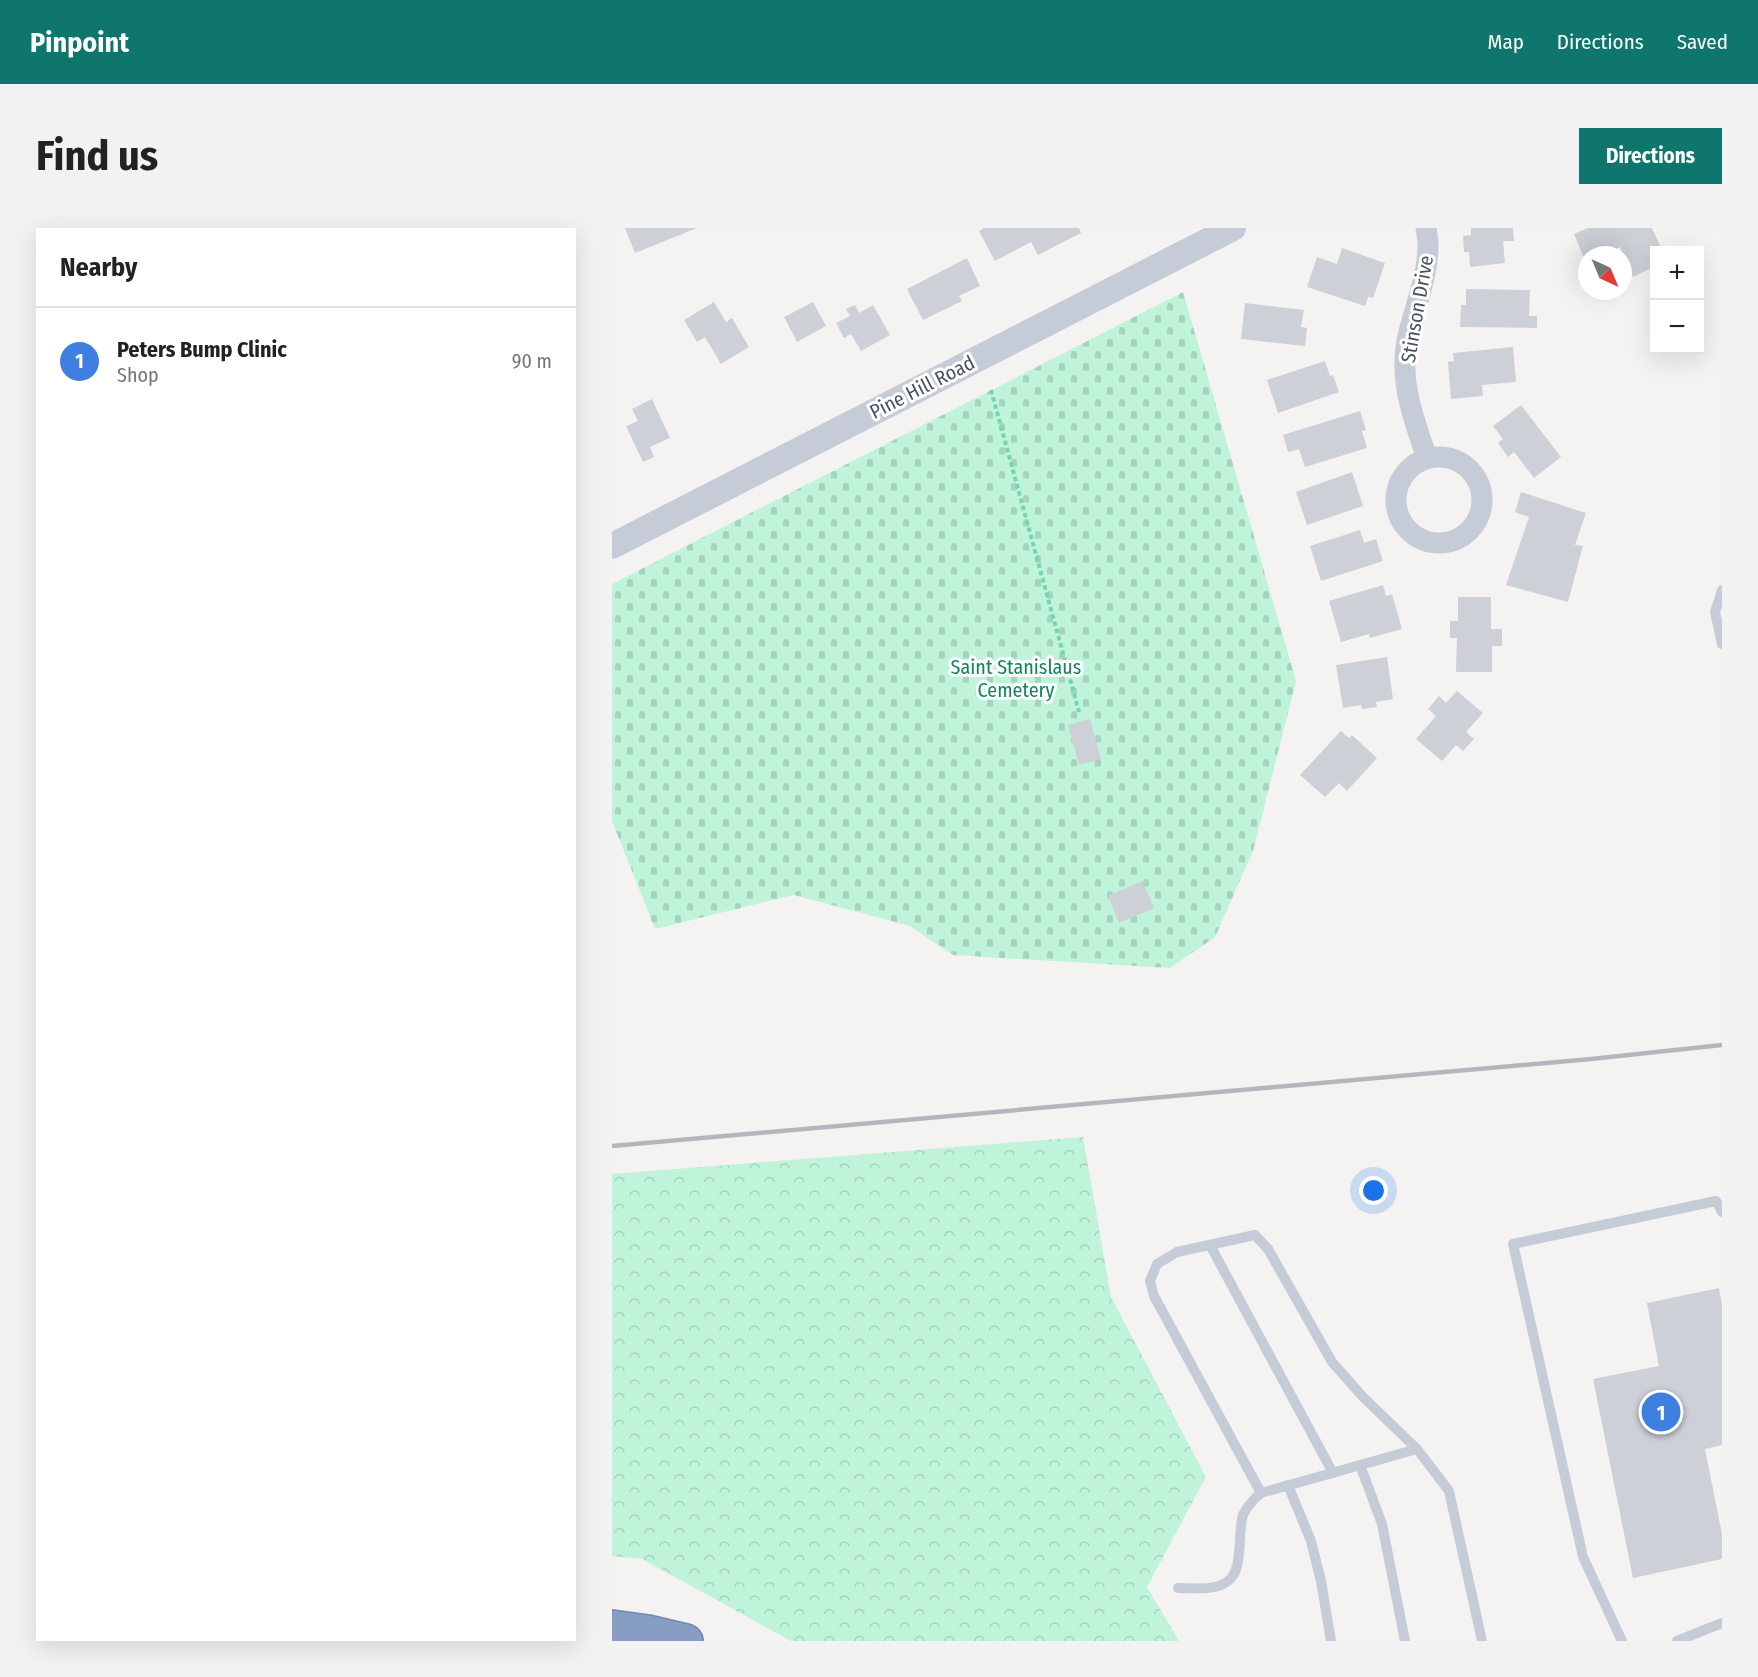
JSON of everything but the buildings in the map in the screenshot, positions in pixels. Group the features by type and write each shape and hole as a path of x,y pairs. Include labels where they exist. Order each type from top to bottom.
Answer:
{"highway":[{"path":"612,1627 656,1633 686,1641"}],"street":[{"name":"Pine Hill Road","path":"612,546 1233,228"},
{"name":"Stinson Drive","path":"1426,228 1428,247 1407,343 1405,373 1408,401 1427,458"},
{"path":"1447,457 1465,465 1478,480 1482,490 1483,500 1478,520 1464,535 1446,543 1426,541 1409,531 1398,514 1396,504 1398,484 1409,468 1427,458 1447,457"}],"lane":[{"path":"1722,590 1715,612 1722,644"},
{"path":"1622,1641 1583,1557 1513,1244 1716,1201 1722,1212"},
{"path":"1261,1493 1154,1296 1150,1281 1157,1264 1177,1252 1255,1235 1268,1248 1332,1362 1417,1449 1449,1491 1482,1641"},
{"path":"1210,1245 1333,1473"},
{"path":"1178,1588 1211,1587 1227,1583 1236,1574 1243,1515 1261,1493 1417,1449"},
{"path":"1360,1465 1382,1524 1405,1641"},
{"path":"1288,1485 1311,1542 1321,1581 1331,1641"},
{"path":"1677,1641 1722,1623"}],"path":[{"path":"991,390 1079,712"}],"green space":[{"name":"Saint Stanislaus Cemetery","path":"1183,292 1296,681 1253,851 1215,937 1170,968 953,955 910,926 794,895 655,929 612,821 612,584"},
{"path":"1083,1137 1111,1297 1206,1477 1147,1587 1179,1641 791,1641 642,1559 612,1556 612,1174"}],"railway":[{"path":"612,1146 1591,1059 1722,1045"}],"place":[{"name":"Peters Bump Clinic","path":"1661,1412"}]}
